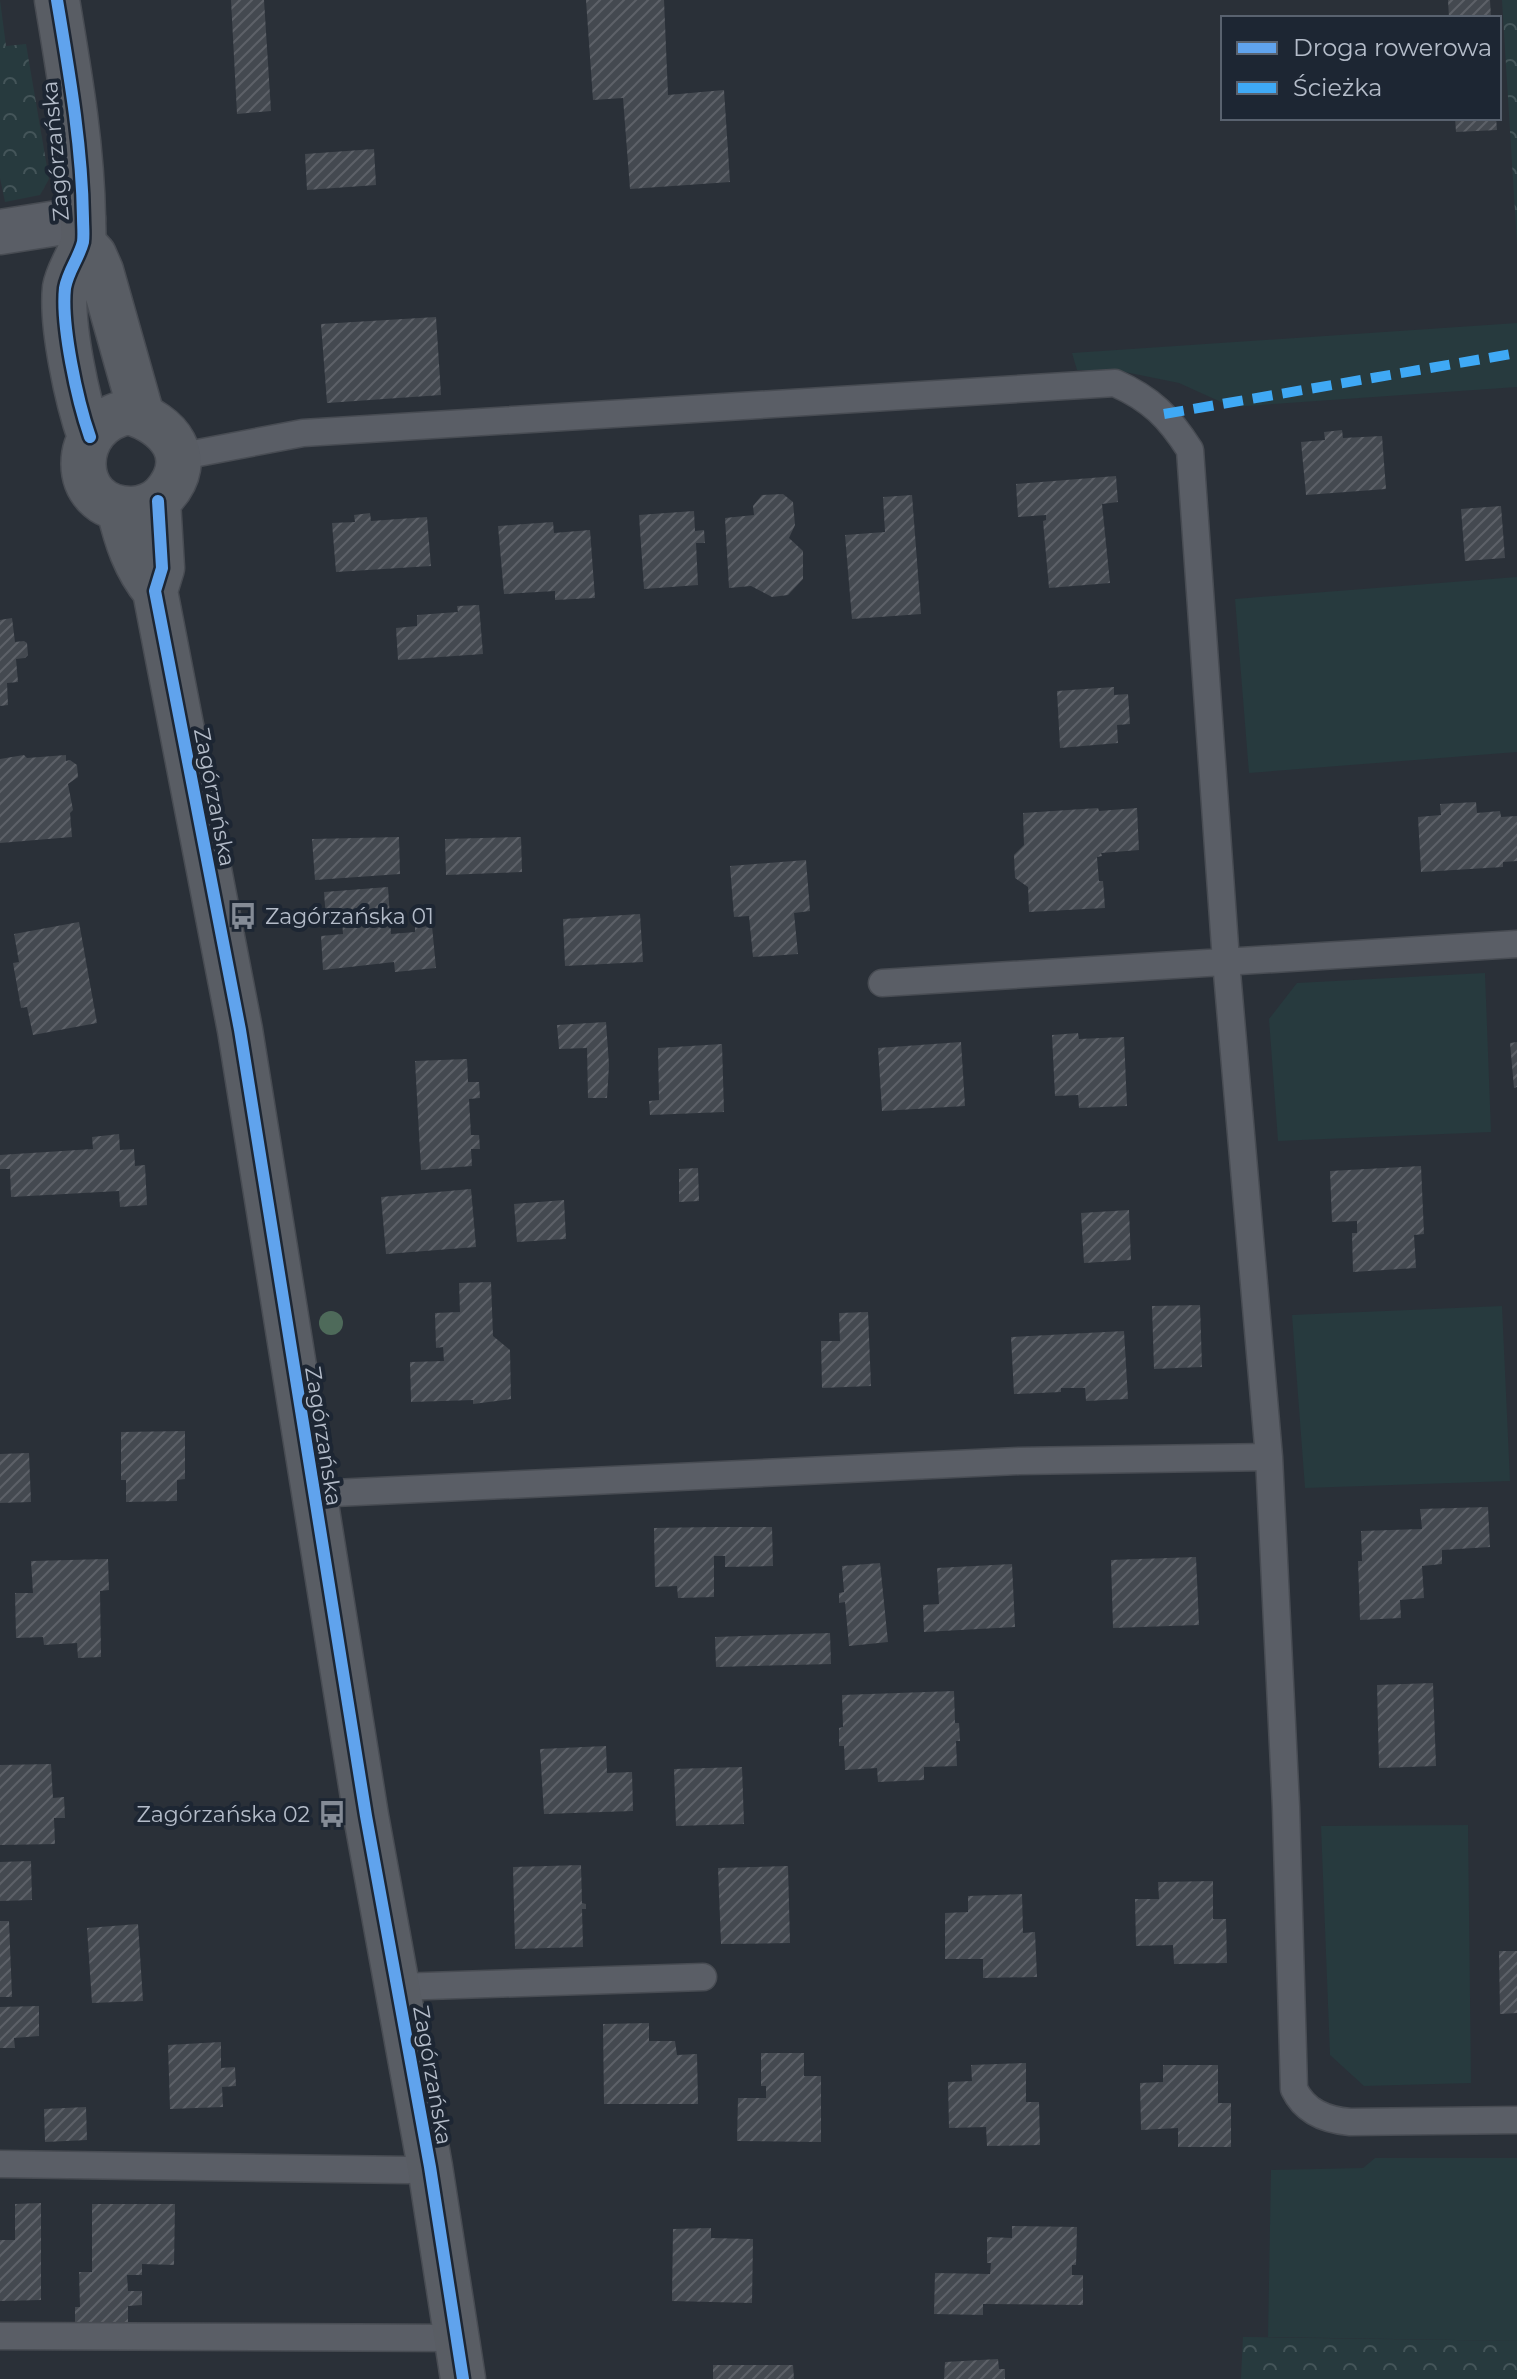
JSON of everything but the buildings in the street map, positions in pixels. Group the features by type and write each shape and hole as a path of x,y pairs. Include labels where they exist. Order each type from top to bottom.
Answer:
{"street":[{"name":"Zagórzańska","path":"57,0 80,155 83,231 66,284 64,313 82,416 90,437"},
{"name":"Zagórzańska","path":"83,231 101,271 142,416"},
{"path":"0,232 83,231"},
{"path":"129,412 142,416 166,430 174,443 177,471 172,484 138,505 96,495 87,482 83,467 84,452 90,437 113,415 129,412"},
{"name":"Zagórzańska","path":"138,505 132,555 145,580 155,591 240,1030 366,1816 430,2167 460,2359"}],"lane":[{"path":"177,457 303,433 1115,383 1139,394 1164,414 1190,450 1226,961 1269,1457 1286,1807 1294,2089 1300,2102 1328,2120 1517,2120"},
{"path":"882,983 1517,944"},
{"path":"313,1494 1019,1461 1269,1457"},
{"path":"397,1987 703,1977"},
{"path":"0,2164 407,2170 430,2167"},
{"path":"0,2336 460,2359"}],"green space":[{"path":"0,0 6,46 26,44 49,179 40,195 5,202 0,178"},
{"path":"1502,0 1517,0 1517,244"},
{"path":"1517,323 1517,387 1232,407 1179,383 1115,370 1077,370 1072,353"},
{"path":"1517,577 1517,752 1249,773 1235,599"},
{"path":"1485,973 1491,1132 1278,1141 1269,1019 1297,983"},
{"path":"1502,1306 1510,1481 1305,1488 1292,1315"},
{"path":"1468,1825 1471,2083 1364,2086 1330,2055 1321,1826"},
{"path":"1375,2158 1517,2158 1517,2341 1268,2337 1271,2170 1363,2168"},
{"path":"1243,2337 1517,2341 1517,2379 1241,2379"}],"marked path":[{"path":"1164,414 1517,353"}],"cycle path":[{"path":"57,0 77,136 83,230 83,242 65,288 65,322 75,383 90,437"},
{"path":"158,501 162,568 155,591 240,1030 366,1816 430,2167 463,2379"}],"place":[{"name":"Zagórzańska 01","path":"243,916"},
{"name":"Zagórzańska 02","path":"332,1814"}]}
